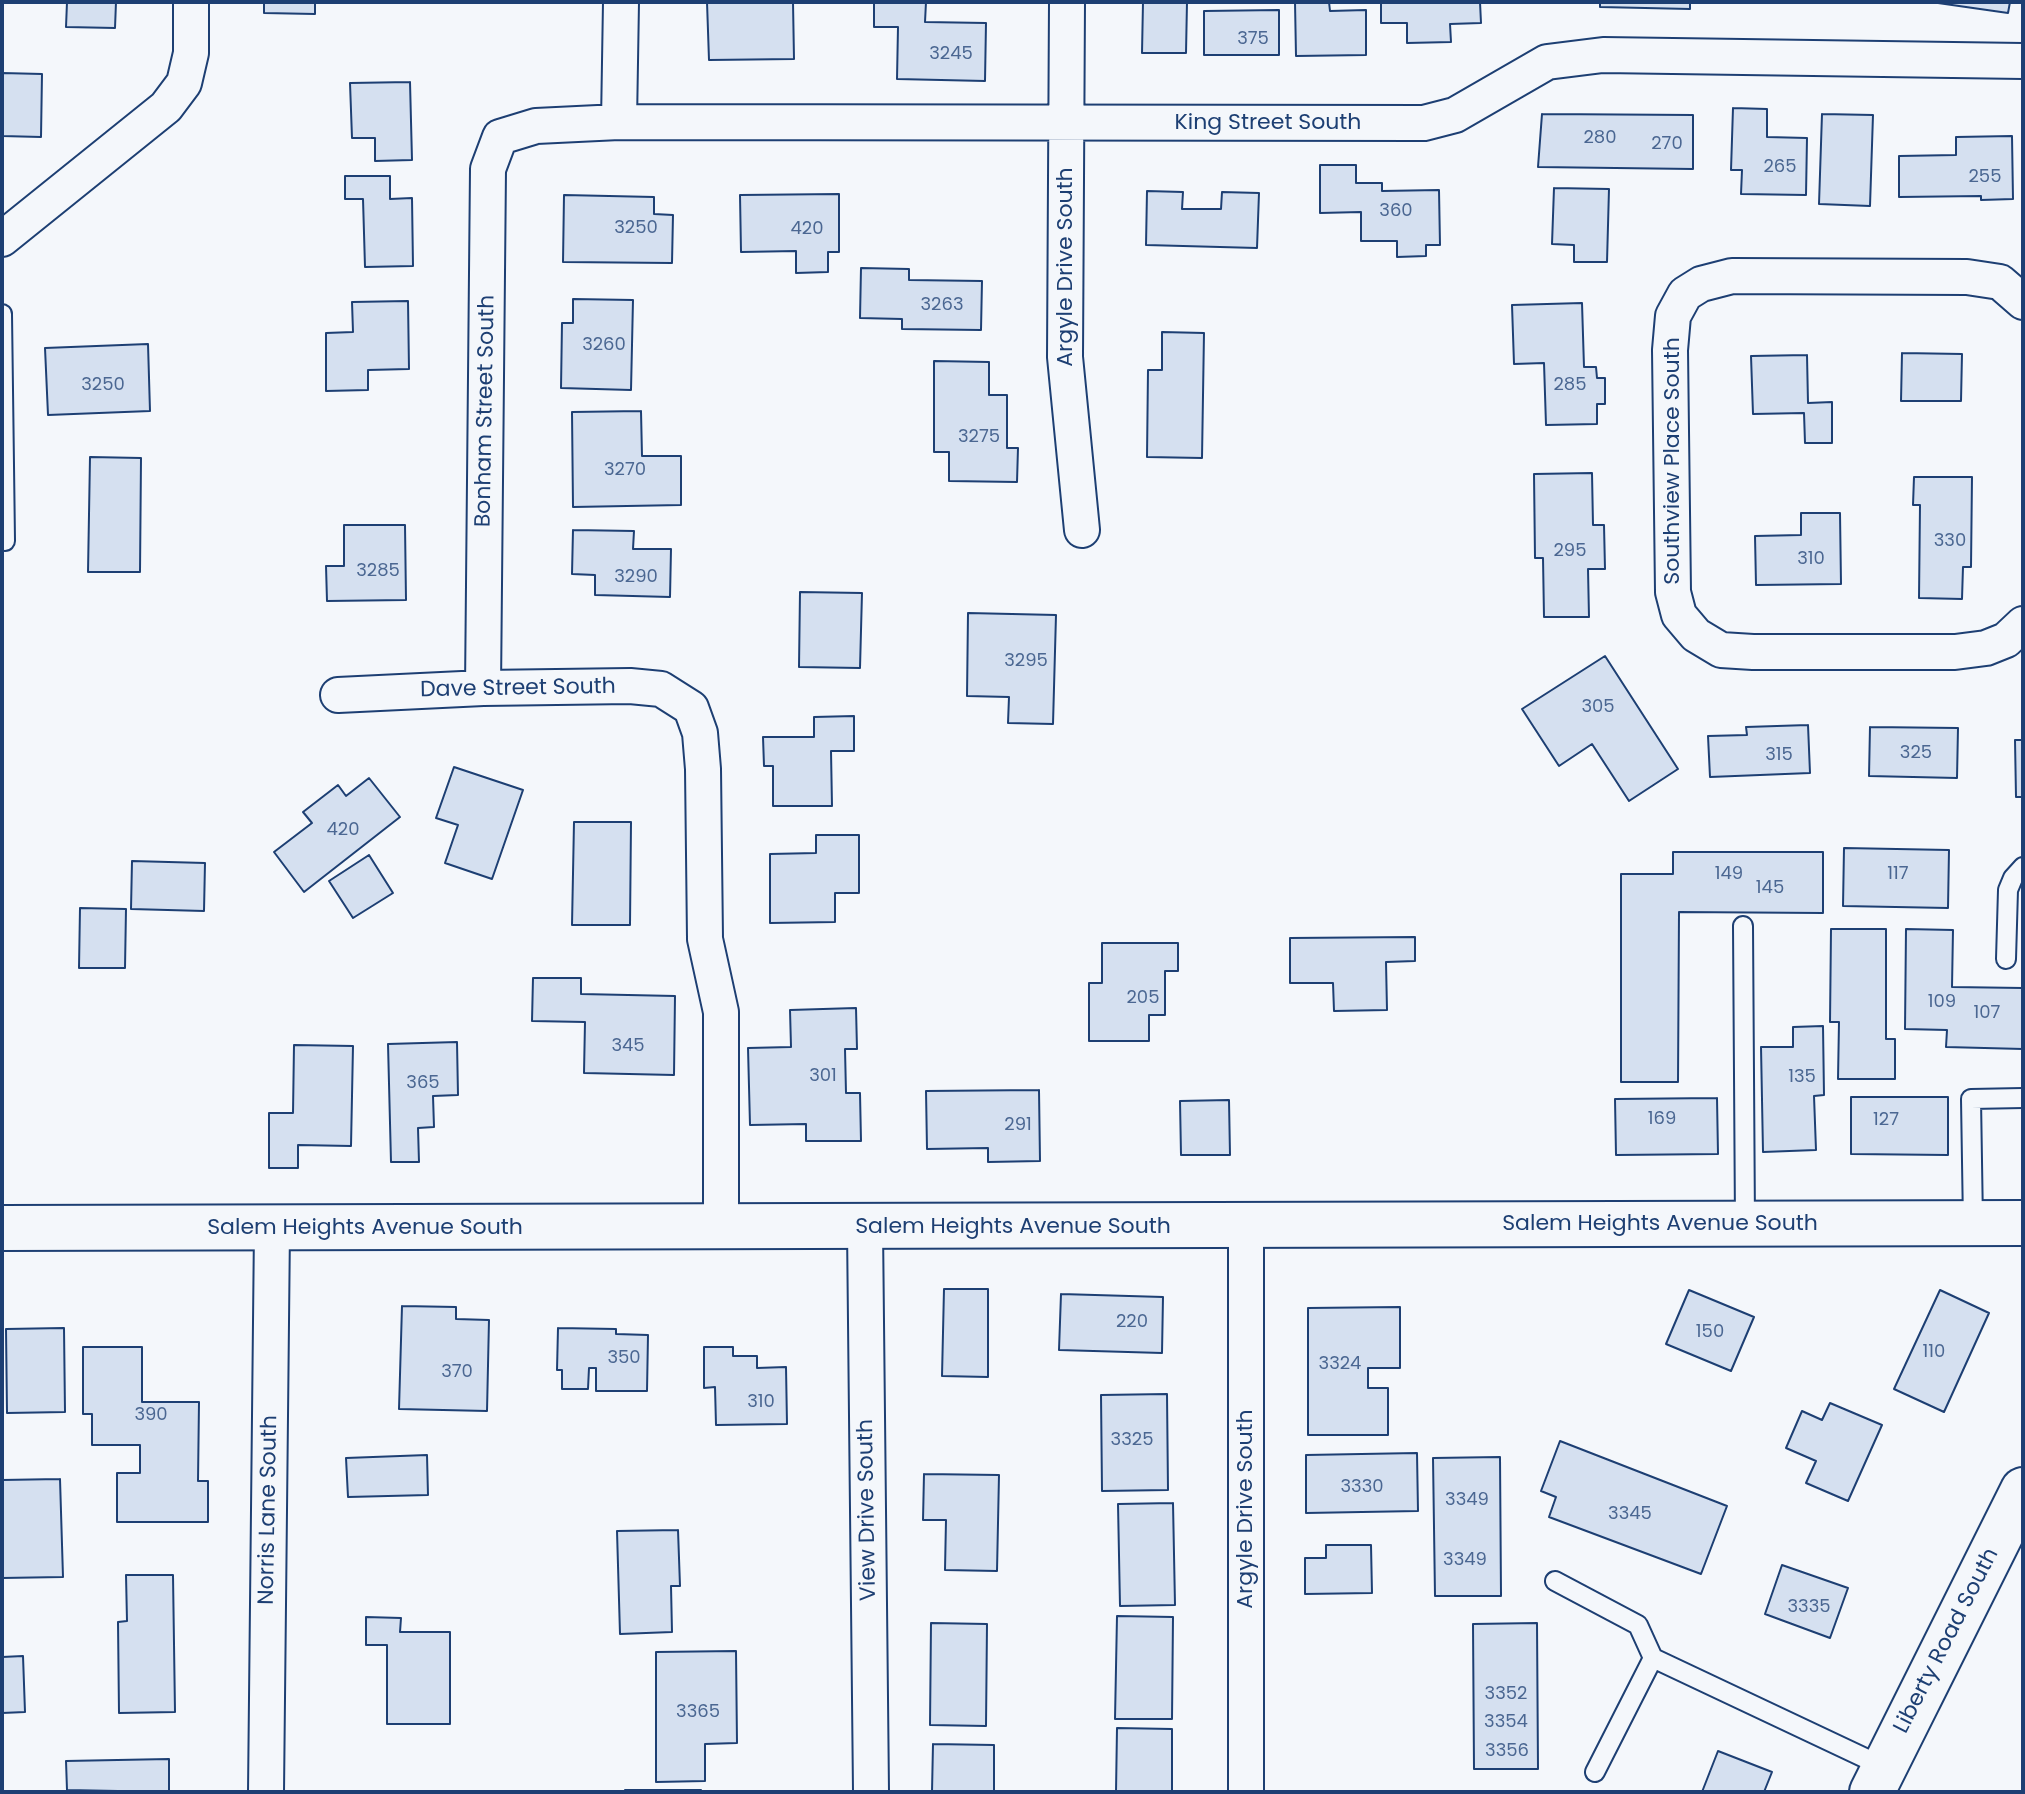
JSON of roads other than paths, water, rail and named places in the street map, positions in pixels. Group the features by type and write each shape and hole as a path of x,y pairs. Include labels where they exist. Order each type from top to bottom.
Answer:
{"street":[{"path":"2,239 166,107 184,83 191,53 191,2"},
{"path":"619,122 621,2"},
{"name":"Argyle Drive South","path":"1067,2 1065,357 1082,530"},
{"name":"King Street South","path":"500,137 536,126 619,122 1424,123 1455,115 1547,62 1603,55 2023,61"},
{"name":"Bonham Street South","path":"483,688 488,169 500,137"},
{"name":"Southview Place South","path":"2023,302 2000,282 1967,277 1732,276 1701,284 1685,294 1673,316 1670,350 1673,592 1679,615 1696,635 1721,650 1955,652 1986,648 2006,640 2023,624"},
{"name":"Dave Street South","path":"338,695 483,688 630,686 661,689 691,708 700,733 703,769 705,939 721,1012 721,1227"},
{"name":"Salem Heights Avenue South","path":"2,1228 2023,1223"},
{"name":"Argyle Drive South","path":"1246,1226 1246,1792"},
{"name":"Norris Lane South","path":"266,1792 272,1228"},
{"name":"View Drive South","path":"865,1228 871,1792"},
{"name":"Liberty Road South","path":"1878,1780 2023,1490"}],"lane":[{"path":"2,314 5,541"},
{"path":"2006,959 2008,890 2023,867"},
{"path":"1743,926 1745,1224"},
{"path":"1973,1223 1971,1099 2023,1098"},
{"path":"1555,1581 1638,1625 1653,1658 1878,1780"},
{"path":"1595,1772 1653,1658"}]}
